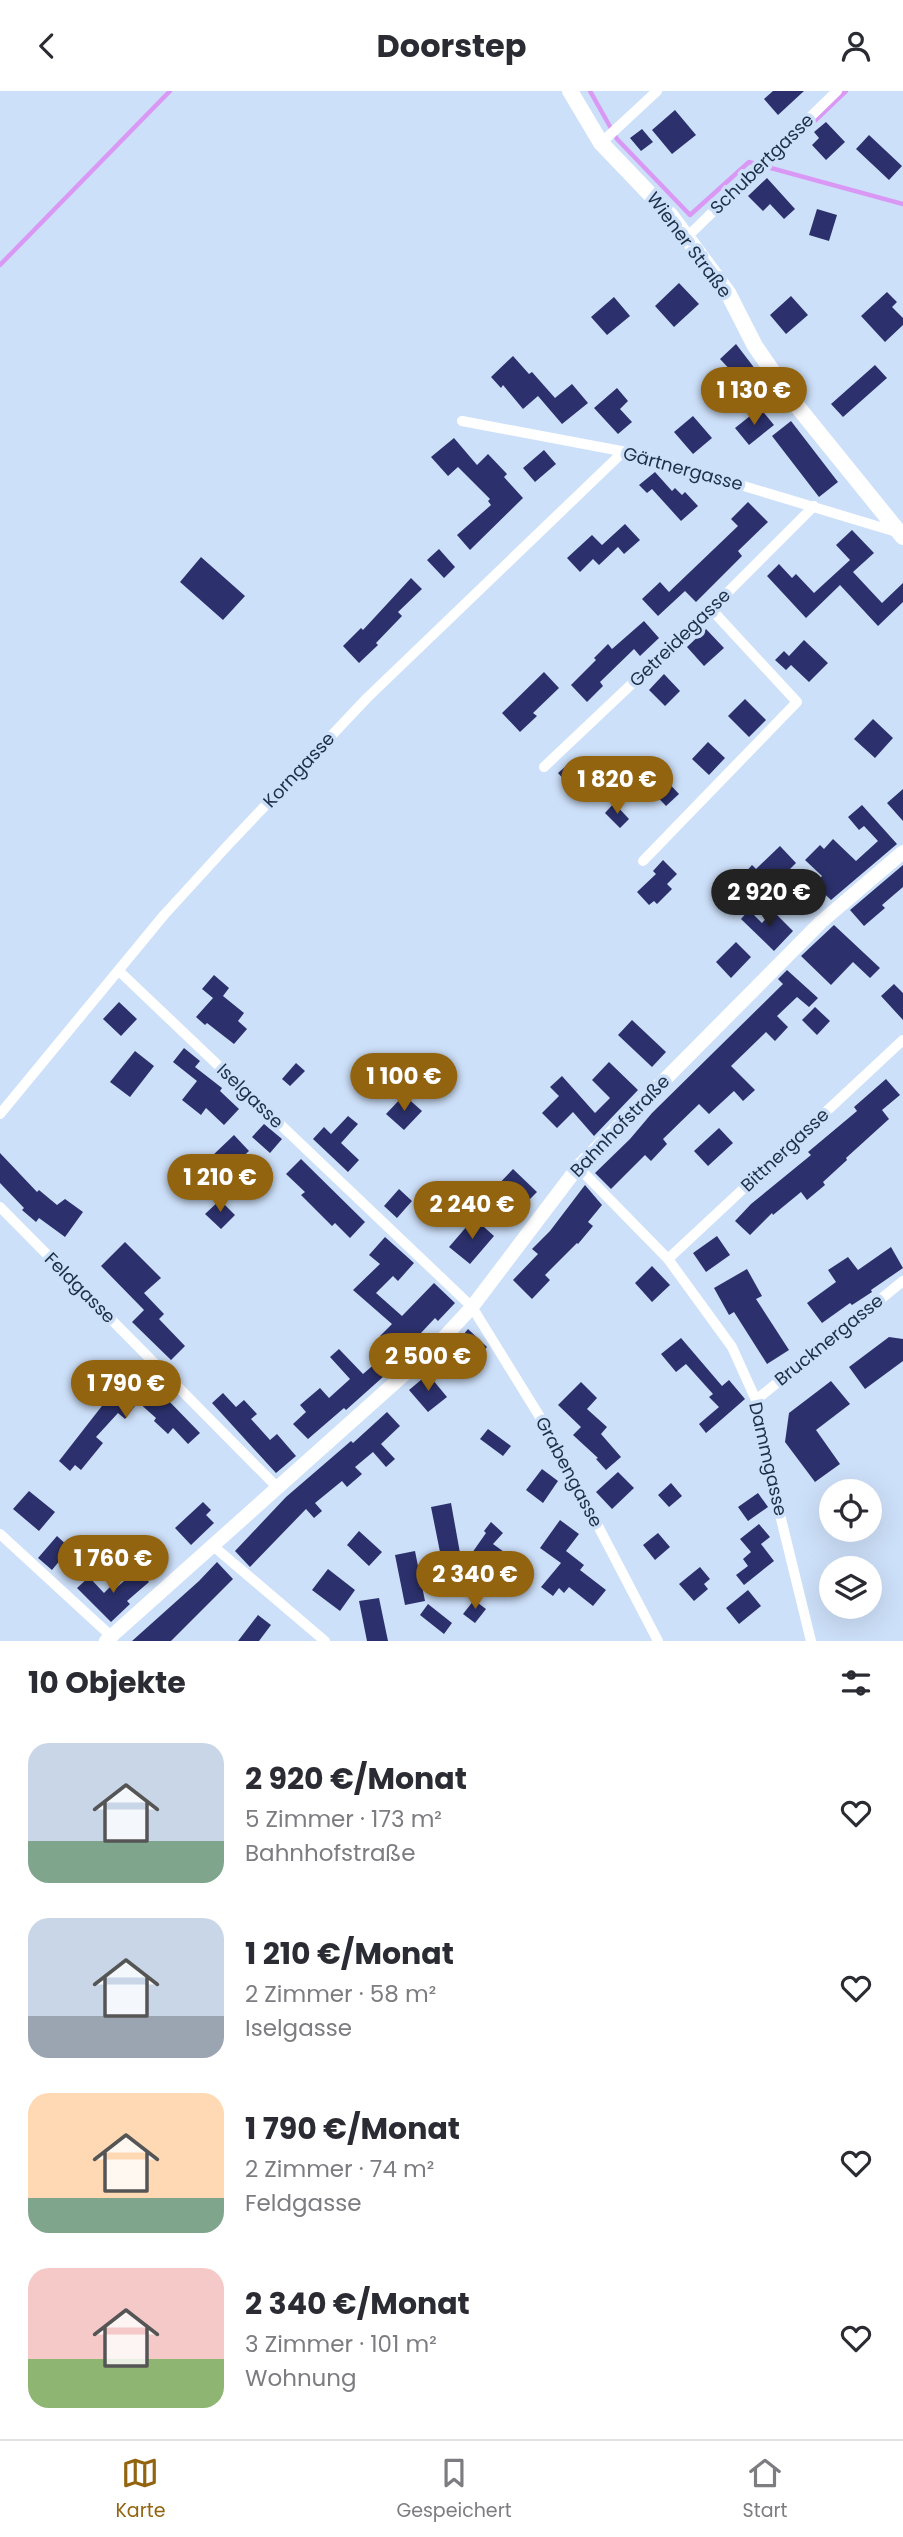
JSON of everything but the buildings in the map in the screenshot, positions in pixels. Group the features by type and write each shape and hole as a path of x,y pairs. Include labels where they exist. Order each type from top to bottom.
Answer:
{"main road":[{"name":"Wiener Straße","path":"570,91 671,216 728,293 755,346 793,401 902,535"}],"street":[{"path":"608,136 657,91"},
{"name":"Schubertgasse","path":"687,237 837,91"},
{"name":"Gärtnergasse","path":"462,421 624,452 814,506 902,535"},
{"name":"Korngasse","path":"0,1114 200,875 367,698 624,452"},
{"name":"Getreidegasse","path":"544,767 711,609 814,506"},
{"path":"643,861 797,702 711,609"},
{"name":"Bahnhofstraße","path":"109,1639 436,1346 472,1307 578,1167 821,922 903,852"},
{"name":"Iselgasse","path":"119,971 472,1307"},
{"name":"Bittnergasse","path":"668,1259 903,1040"},
{"name":"Dammgasse","path":"578,1167 668,1259 732,1347 756,1400 758,1425 811,1641"},
{"name":"Feldgasse","path":"0,1207 278,1487"},
{"name":"Brucknergasse","path":"756,1400 903,1281"},
{"name":"Grabengasse","path":"472,1307 548,1430 658,1641"},
{"path":"0,1534 109,1639"},
{"path":"212,1545 325,1641"}],"waterway":[{"path":"0,265 170,91"},
{"path":"590,91 617,139 690,215 749,162 903,204"},
{"path":"781,153 846,91"}]}
